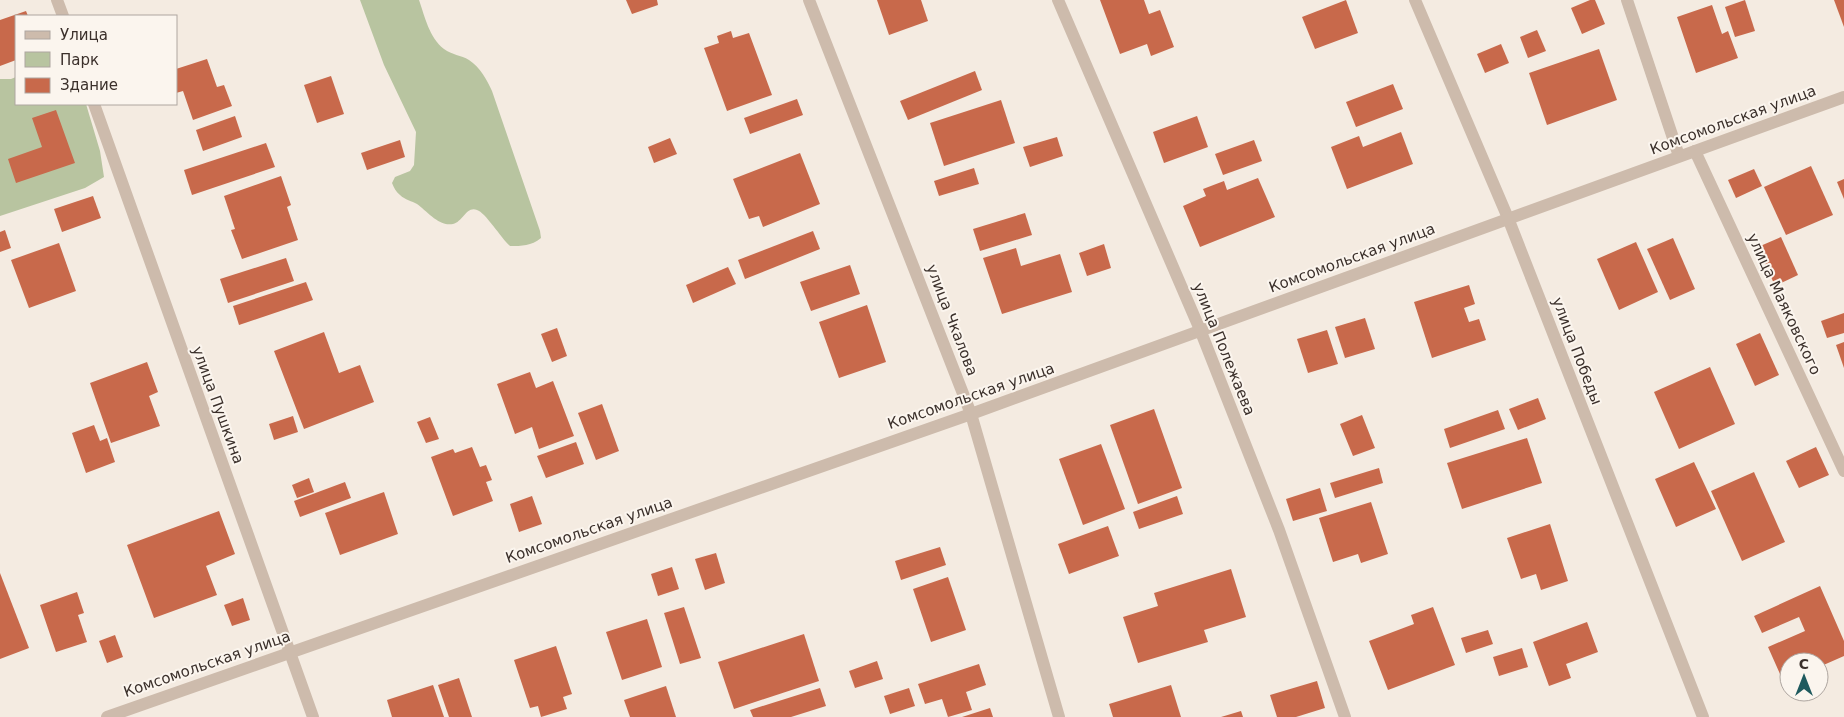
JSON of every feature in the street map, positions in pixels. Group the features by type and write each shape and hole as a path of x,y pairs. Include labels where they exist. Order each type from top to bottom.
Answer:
{"street":[{"path":"57,0 63,15"},
{"name":"улица Чкалова","path":"810,0 971,414 1059,717"},
{"name":"улица Полежаева","path":"1058,0 1201,332 1278,530 1345,717"},
{"name":"улица Победы","path":"1415,0 1508,218 1703,717"},
{"path":"1627,0 1679,156"},
{"name":"Комсомольская улица","path":"107,717 1201,332 1508,218 1844,97"},
{"name":"улица Пушкина","path":"94,105 313,717"},
{"name":"улица Маяковского","path":"1695,151 1844,471"}],"green space":[{"path":"360,0 419,0 428,26 439,44 447,51 469,60 480,70 492,91 540,231 541,238 537,241 522,246 510,246 484,215 473,209 456,223 443,223 396,191 392,183 395,177 410,171 414,165 416,132 384,65"},
{"path":"15,77 15,105 86,105 100,151 104,177 85,188 0,216 0,79"}],"building":[{"path":"626,0 657,0 658,5 632,14"},
{"path":"877,0 921,0 928,21 889,35"},
{"path":"1100,0 1144,0 1149,14 1160,10 1174,47 1151,56 1147,44 1120,54"},
{"path":"1346,0 1358,33 1315,49 1302,17"},
{"path":"1590,0 1595,0 1605,24 1582,34 1571,8"},
{"path":"1745,0 1755,31 1735,37 1725,7"},
{"path":"1834,0 1844,0 1844,27"},
{"path":"1712,5 1722,34 1728,31 1738,58 1696,73 1677,17"},
{"path":"26,11 28,15 15,15 15,60 0,66 0,20"},
{"path":"1537,30 1546,51 1528,58 1520,37"},
{"path":"731,31 733,38 749,33 772,95 727,111 704,48 719,43 717,36"},
{"path":"1501,44 1509,63 1485,73 1477,54"},
{"path":"1599,49 1617,100 1547,125 1529,73"},
{"path":"207,59 217,87 224,85 232,106 193,120 183,91 178,92 178,68"},
{"path":"975,71 982,90 908,120 900,101"},
{"path":"331,76 344,114 317,123 304,85"},
{"path":"1393,84 1403,109 1356,127 1346,102"},
{"path":"797,99 803,115 750,134 744,118"},
{"path":"1001,100 1015,143 944,166 930,123"},
{"path":"56,110 75,163 16,183 8,159 42,147 32,118"},
{"path":"235,116 242,137 203,151 196,130"},
{"path":"1197,116 1208,147 1164,163 1153,132"},
{"path":"1401,132 1413,164 1347,189 1331,147 1359,136 1363,147"},
{"path":"1057,137 1063,156 1030,167 1023,147"},
{"path":"670,138 677,154 654,163 648,147"},
{"path":"400,140 405,157 367,170 361,153"},
{"path":"1254,140 1262,161 1223,175 1215,154"},
{"path":"266,143 275,167 192,195 184,170"},
{"path":"800,153 820,204 763,227 759,216 749,219 733,179"},
{"path":"1811,166 1833,215 1786,235 1764,187"},
{"path":"974,168 979,184 939,196 934,181"},
{"path":"1754,169 1762,186 1736,198 1728,180"},
{"path":"281,176 291,205 287,207 298,240 242,259 231,230 235,229 224,196"},
{"path":"1258,178 1275,217 1200,247 1183,206 1206,196 1203,189 1224,181 1227,190"},
{"path":"1844,179 1844,199 1837,182"},
{"path":"93,196 101,218 62,232 54,209"},
{"path":"1025,213 1032,235 980,251 973,229"},
{"path":"5,230 11,248 0,252 0,232"},
{"path":"813,231 820,249 745,279 738,260"},
{"path":"1781,237 1798,275 1775,286 1758,247"},
{"path":"1673,238 1695,289 1670,300 1647,249"},
{"path":"1636,242 1658,292 1619,310 1597,259"},
{"path":"59,243 76,291 29,308 11,260"},
{"path":"1104,244 1111,268 1087,276 1079,253"},
{"path":"1016,248 1021,266 1060,254 1072,292 1002,314 983,258"},
{"path":"286,258 294,281 228,303 220,279"},
{"path":"850,265 860,294 811,311 800,282"},
{"path":"728,267 736,284 693,303 686,285"},
{"path":"306,282 313,300 239,325 233,306"},
{"path":"1469,285 1475,304 1464,308 1469,322 1479,319 1486,340 1432,358 1414,302"},
{"path":"867,305 886,362 839,378 819,322"},
{"path":"1844,313 1844,333 1827,338 1821,321"},
{"path":"1365,318 1375,349 1345,358 1335,327"},
{"path":"557,328 567,356 552,362 541,334"},
{"path":"1327,330 1338,364 1308,373 1297,339"},
{"path":"324,332 339,373 360,365 374,402 304,429 274,351"},
{"path":"1760,333 1779,375 1755,386 1736,344"},
{"path":"1844,342 1844,368 1836,345"},
{"path":"147,362 158,392 149,396 160,426 111,443 90,383"},
{"path":"1710,367 1735,424 1679,449 1654,392"},
{"path":"530,372 536,388 553,381 574,436 539,449 532,427 515,434 497,384"},
{"path":"1538,398 1546,419 1518,430 1509,409"},
{"path":"602,404 619,451 596,460 578,413"},
{"path":"1154,409 1182,488 1138,504 1110,425"},
{"path":"1498,410 1505,429 1450,448 1444,429"},
{"path":"1362,415 1375,448 1353,456 1340,424"},
{"path":"293,416 298,432 274,440 269,424"},
{"path":"430,417 439,439 426,443 417,422"},
{"path":"94,425 100,441 107,438 115,462 86,473 72,433"},
{"path":"1527,438 1542,483 1462,509 1447,463"},
{"path":"576,442 584,464 546,478 537,456"},
{"path":"1101,444 1125,509 1083,525 1059,459"},
{"path":"472,447 480,467 486,465 492,480 486,482 493,501 453,516 431,457 453,449 455,453"},
{"path":"1816,447 1829,475 1799,488 1786,461"},
{"path":"1694,462 1716,509 1676,527 1655,479"},
{"path":"1379,468 1383,483 1335,498 1330,483"},
{"path":"1754,472 1785,542 1742,561 1711,491"},
{"path":"309,478 314,492 297,498 292,485"},
{"path":"345,482 351,498 300,517 294,501"},
{"path":"1320,488 1327,511 1293,521 1286,499"},
{"path":"384,492 398,534 340,555 325,513"},
{"path":"532,496 542,524 519,532 510,504"},
{"path":"1177,496 1183,514 1139,529 1133,512"},
{"path":"1371,502 1388,554 1361,563 1358,554 1333,562 1319,518"},
{"path":"219,511 235,554 206,566 217,595 154,618 127,545"},
{"path":"1550,524 1568,581 1541,590 1536,574 1521,579 1507,538"},
{"path":"1108,526 1119,556 1069,574 1058,544"},
{"path":"940,547 946,565 901,580 895,561"},
{"path":"716,553 725,583 705,590 695,559"},
{"path":"672,567 679,589 658,596 651,574"},
{"path":"1231,569 1246,617 1204,630 1208,642 1138,663 1123,617 1158,606 1154,593"},
{"path":"0,573 29,648 0,659"},
{"path":"948,577 966,630 931,642 913,589"},
{"path":"1820,586 1844,641 1844,656 1829,663 1829,652 1779,652 1779,672 1768,647 1805,631 1799,617 1762,633 1754,616"},
{"path":"77,592 84,613 78,615 87,642 56,652 40,605"},
{"path":"243,598 250,620 232,626 224,605"},
{"path":"684,607 701,658 680,664 664,613"},
{"path":"1433,607 1455,665 1388,690 1369,641 1414,624 1411,615"},
{"path":"647,619 662,667 622,680 606,632"},
{"path":"1587,622 1598,652 1566,664 1571,678 1549,686 1533,642"},
{"path":"1488,630 1493,644 1466,653 1461,638"},
{"path":"804,634 819,681 734,709 718,662"},
{"path":"115,635 123,657 107,663 99,641"},
{"path":"556,646 572,694 563,697 567,709 541,717 538,706 530,708 514,660"},
{"path":"1522,648 1528,667 1499,676 1493,657"},
{"path":"877,661 883,679 855,688 849,671"},
{"path":"979,664 986,685 966,692 972,710 948,717 942,699 925,704 918,684"},
{"path":"459,678 472,717 449,717 438,685"},
{"path":"1317,681 1325,708 1296,717 1277,717 1270,695"},
{"path":"433,685 444,717 392,717 387,700"},
{"path":"1171,685 1181,717 1113,717 1109,704"},
{"path":"666,686 676,717 630,717 624,700"},
{"path":"820,688 826,706 791,717 753,717 750,710"},
{"path":"909,688 915,706 890,714 884,696"},
{"path":"990,708 993,717 962,717"},
{"path":"1241,711 1243,717 1221,717"}]}
